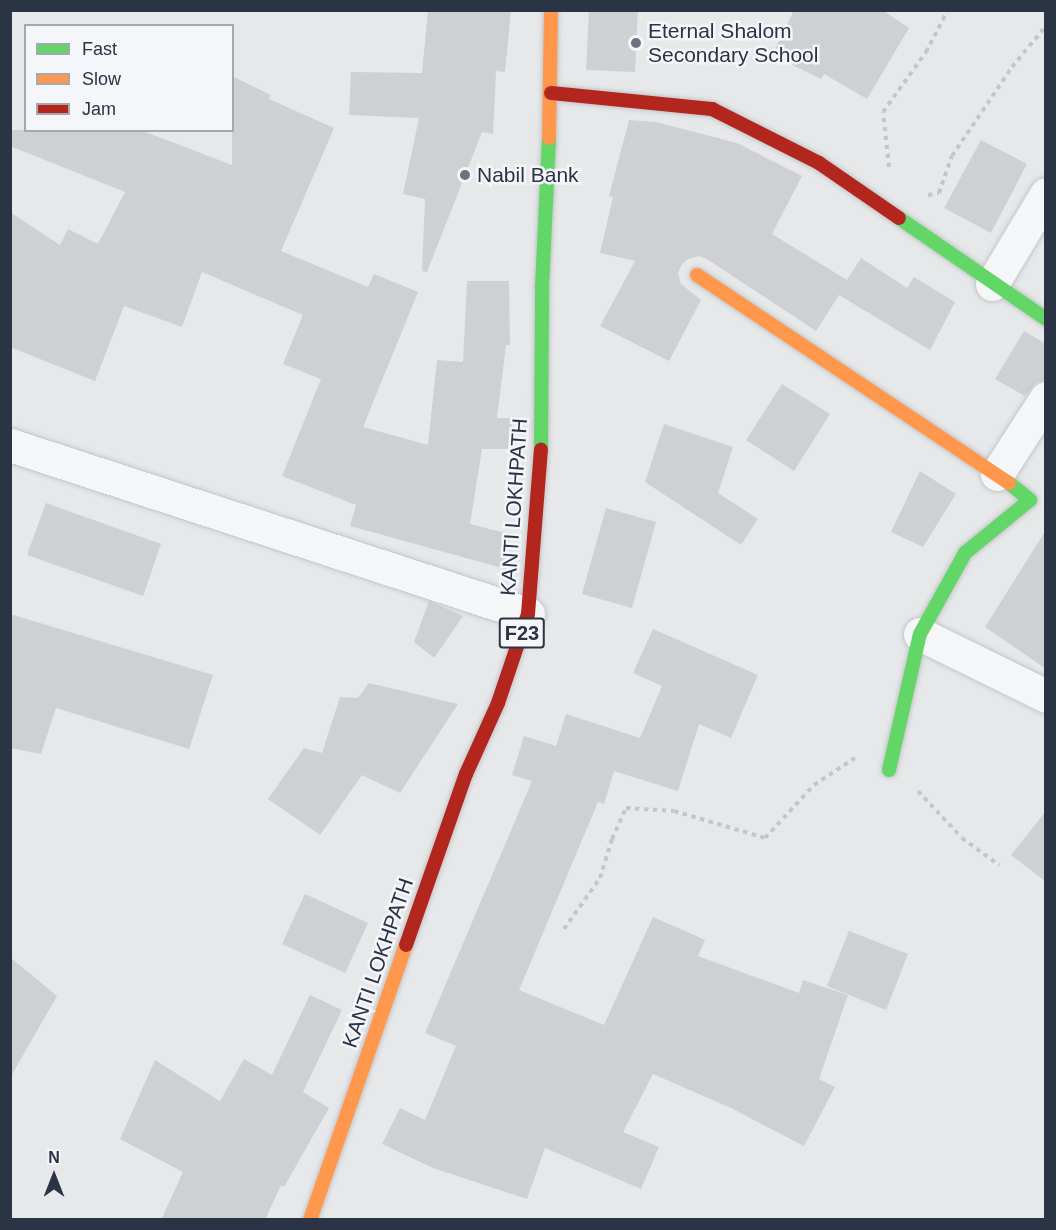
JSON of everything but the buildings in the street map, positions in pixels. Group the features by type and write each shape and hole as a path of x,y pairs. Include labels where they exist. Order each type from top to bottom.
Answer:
{"street":[{"name":"KANTI LOKHPATH","path":"310,1220 466,774 498,703 528,614 542,432 542,287 551,93 551,10"},
{"path":"551,93 712,109 819,163 1046,320"},
{"path":"992,284 1046,194"},
{"path":"697,275 997,474 1030,500 965,553 920,633 889,770"},
{"path":"997,474 1046,398"},
{"path":"10,445 528,614"},
{"path":"920,633 1046,696"}],"path":[{"path":"889,172 883,112 926,52 948,10"},
{"path":"898,218 916,197 939,193 952,156 1012,67 1046,26"},
{"path":"564,929 600,878 612,839 626,808 674,811 765,838 814,785 863,753 900,775 927,799 962,838 999,866"}],"traffic: fast":[{"path":"541,450 542,287 549,138"},
{"path":"899,218 1046,319"},
{"path":"889,770 920,634 965,553 1030,500 1009,483"}],"traffic: slow":[{"path":"549,138 551,10"},
{"path":"697,275 1009,483"},
{"path":"310,1220 406,945"}],"traffic: jam":[{"path":"551,93 712,109 819,163 899,218"},
{"path":"406,945 466,774 498,703 528,614 541,450"}],"place":[{"name":"Eternal Shalom Secondary School","path":"636,43"},
{"name":"Nabil Bank","path":"465,175"}]}
